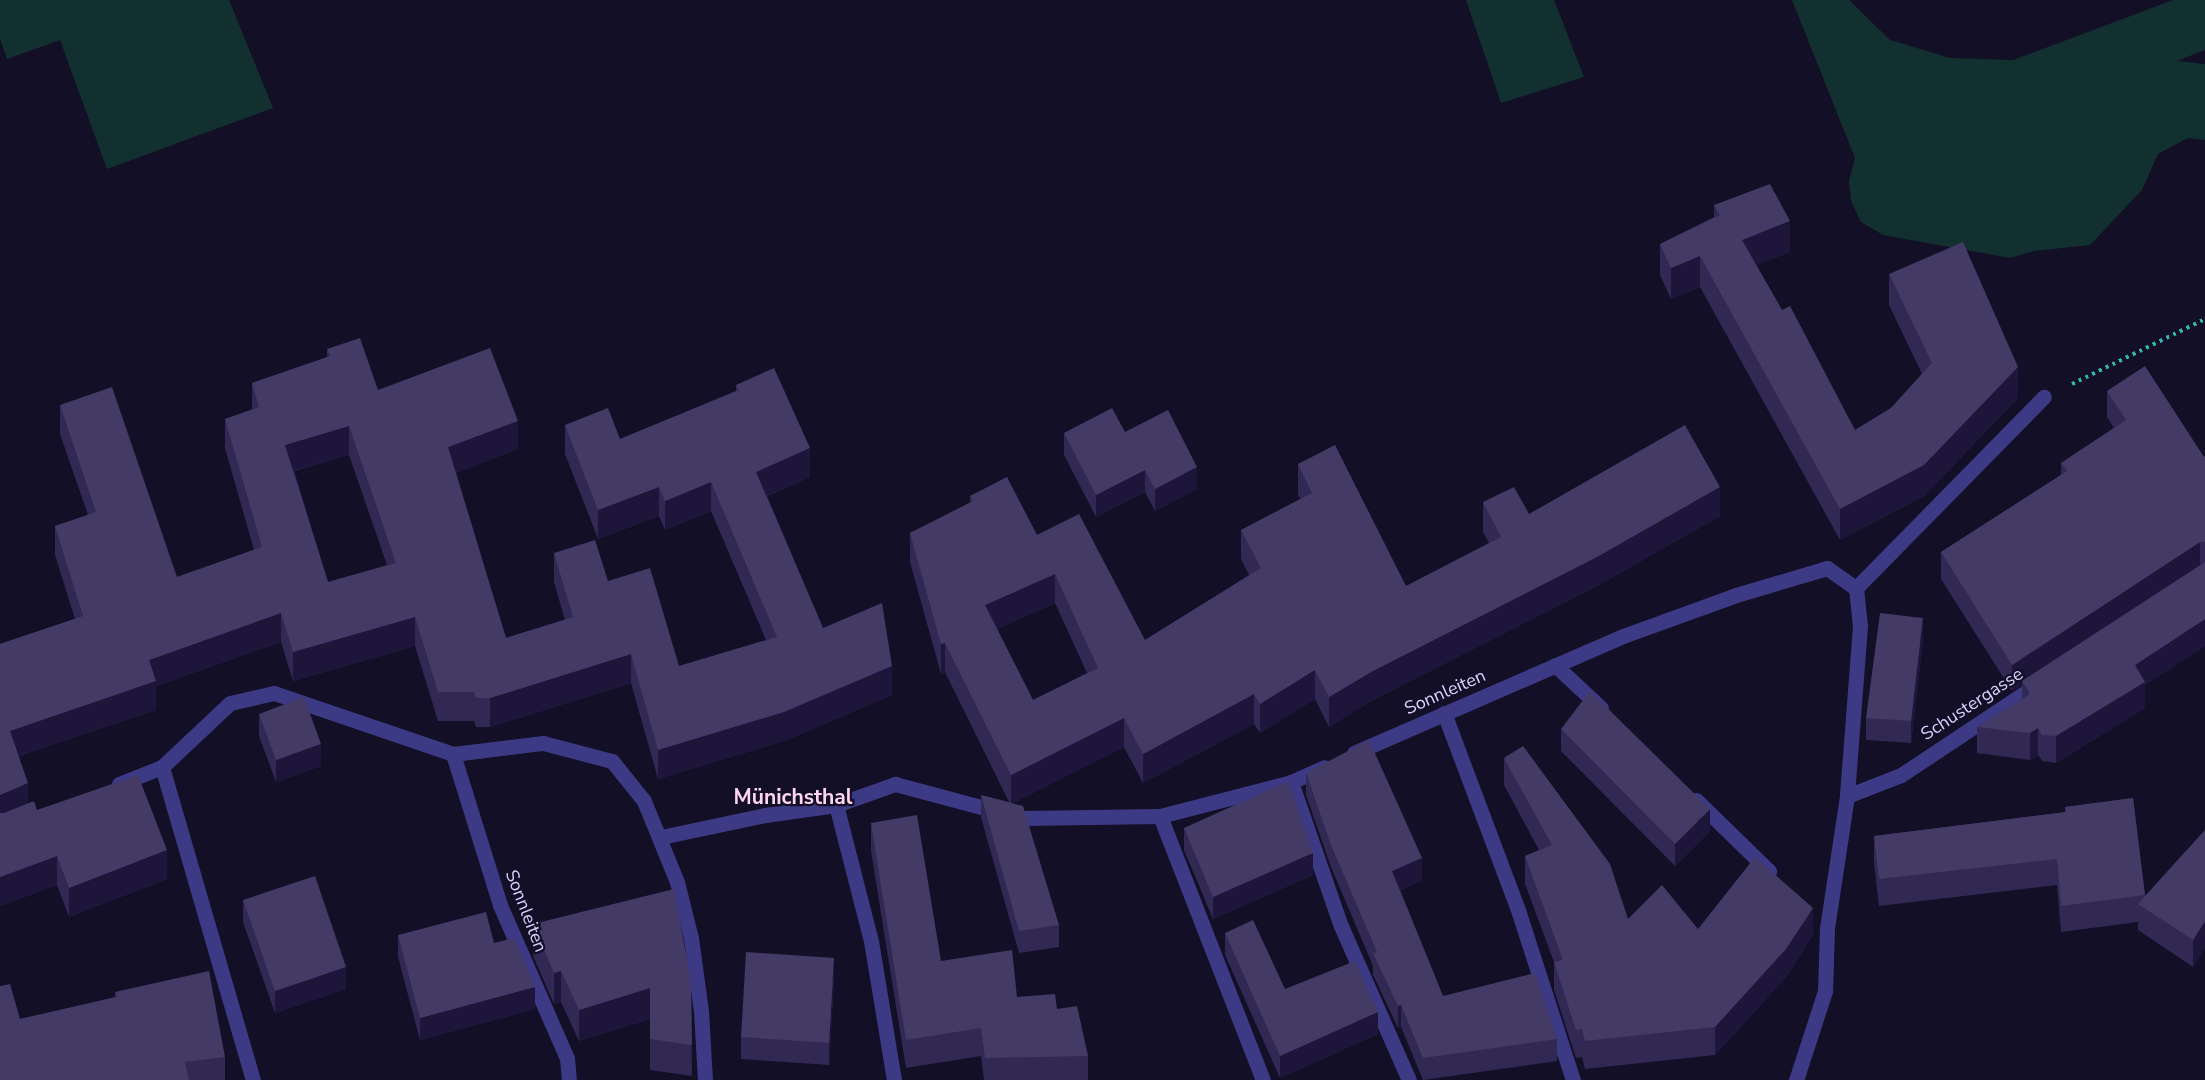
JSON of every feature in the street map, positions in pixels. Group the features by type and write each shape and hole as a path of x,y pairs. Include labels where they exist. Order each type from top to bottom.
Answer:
{"street":[{"path":"1796,1080 1825,991 1827,929 1847,796 1860,626 1856,588 2044,397"},
{"name":"Sonnleiten","path":"661,837 765,815 836,805 895,784 1022,818 1160,816 1291,782 1444,712 1555,665 1736,595 1827,568 1856,588"},
{"path":"1555,665 1613,720"},
{"name":"Schustergasse","path":"1847,796 1901,775 2048,678"},
{"path":"108,789 162,766 230,703 274,693 453,754 543,743 612,760 644,801 661,837 691,938 701,1011 705,1080"},
{"path":"1444,712 1519,913 1573,1080"},
{"name":"Sonnleiten","path":"453,754 500,905 567,1058 569,1080"},
{"path":"162,766 253,1080"},
{"path":"1291,782 1341,926 1409,1080"},
{"path":"1688,791 1778,880"},
{"path":"836,805 871,941 894,1080"},
{"path":"1160,816 1263,1080"},
{"path":"1810,913 1827,929"}],"path":[{"path":"2044,397 2205,319"}],"green space":[{"path":"0,0 229,0 273,108 107,169 60,40 7,59 0,39"},
{"path":"1466,0 1554,0 1584,77 1501,103"},
{"path":"1792,0 1849,0 1890,40 1950,58 2013,60 2173,0 2205,0 2205,50 2177,61 2205,64 2205,140 2188,138 2158,154 2142,190 2090,245 2034,251 2010,258 1883,235 1861,222 1851,201 1849,181 1855,158"}],"building":[{"path":"1770,184 1790,221 1742,240 1782,310 1790,306 1855,430 1891,408 1932,363 1889,274 1963,242 2018,367 1924,465 1840,509 1700,256 1671,268 1660,244 1720,215 1714,205"},
{"path":"360,338 378,390 490,348 518,421 448,447 506,638 573,617 554,553 595,540 608,581 650,568 679,666 777,637 711,482 665,501 659,487 598,510 565,425 608,408 620,439 739,390 736,385 774,368 810,448 756,472 823,628 882,603 892,666 784,712 658,750 631,654 490,698 476,698 474,692 438,692 415,617 293,652 281,613 149,660 156,681 10,731 28,783 0,795 0,644 83,616 55,526 96,512 60,405 112,387 177,577 262,547 225,419 259,407 252,383 330,356 327,349","holes":["349,426 396,563 328,582 285,445"]},
{"path":"2145,366 2205,456 2205,542 2200,542 2012,665 1941,552 2067,471 2061,463 2126,420 2107,391"},
{"path":"1112,408 1125,432 1168,410 1197,467 1155,489 1145,470 1096,495 1064,433"},
{"path":"1685,425 1720,487 1597,557 1371,672 1329,697 1315,670 1260,704 1254,694 1143,754 1124,718 1011,775 945,643 941,644 910,533 973,501 970,496 1007,477 1037,535 1079,514 1145,640 1261,568 1241,530 1312,493 1298,464 1335,445 1406,586 1501,537 1483,502 1514,487 1529,514","holes":["1055,574 1098,668 1033,700 985,605"]},
{"path":"2205,562 2205,619 2135,665 2145,682 2056,736 2042,735 2038,728 2030,733 1977,727 2030,694 2022,681"},
{"path":"1880,613 1923,618 1911,721 1866,718"},
{"path":"1590,691 1710,809 1675,844 1561,729"},
{"path":"304,697 321,744 276,760 259,714"},
{"path":"1369,740 1422,858 1392,871 1443,996 1535,973 1557,1039 1423,1058 1401,1005 1398,1006 1373,953 1377,952 1331,845 1306,773"},
{"path":"1523,746 1610,864 1628,919 1662,885 1698,929 1755,857 1813,908 1786,949 1715,1027 1585,1041 1582,1029 1576,1030 1554,962 1563,960 1525,856 1552,845 1504,758"},
{"path":"138,775 167,850 69,888 57,856 0,877 0,813 34,801 37,810"},
{"path":"1288,781 1313,853 1213,897 1184,828"},
{"path":"981,795 1023,806 1059,925 1019,931"},
{"path":"2133,798 2145,895 2061,906 2057,859 1879,879 1874,836 2066,812 2065,807"},
{"path":"917,815 941,961 1012,950 1017,997 1055,994 1057,1009 1077,1006 1088,1056 985,1058 981,1028 906,1040 871,823"},
{"path":"2205,830 2205,921 2193,940 2138,904"},
{"path":"315,876 346,967 275,991 243,900"},
{"path":"674,889 691,981 692,1045 650,1039 650,988 579,1010 561,971 554,973 533,924"},
{"path":"486,912 494,943 514,938 535,987 420,1018 398,935"},
{"path":"1253,920 1285,989 1355,961 1378,1012 1280,1056 1225,933"},
{"path":"746,952 834,958 829,1043 741,1037"},
{"path":"209,971 225,1057 185,1062 189,1080 0,1080 0,986 10,984 20,1019 117,997 115,992"}],"district":[{"name":"Münichsthal","path":"793,797"}]}
